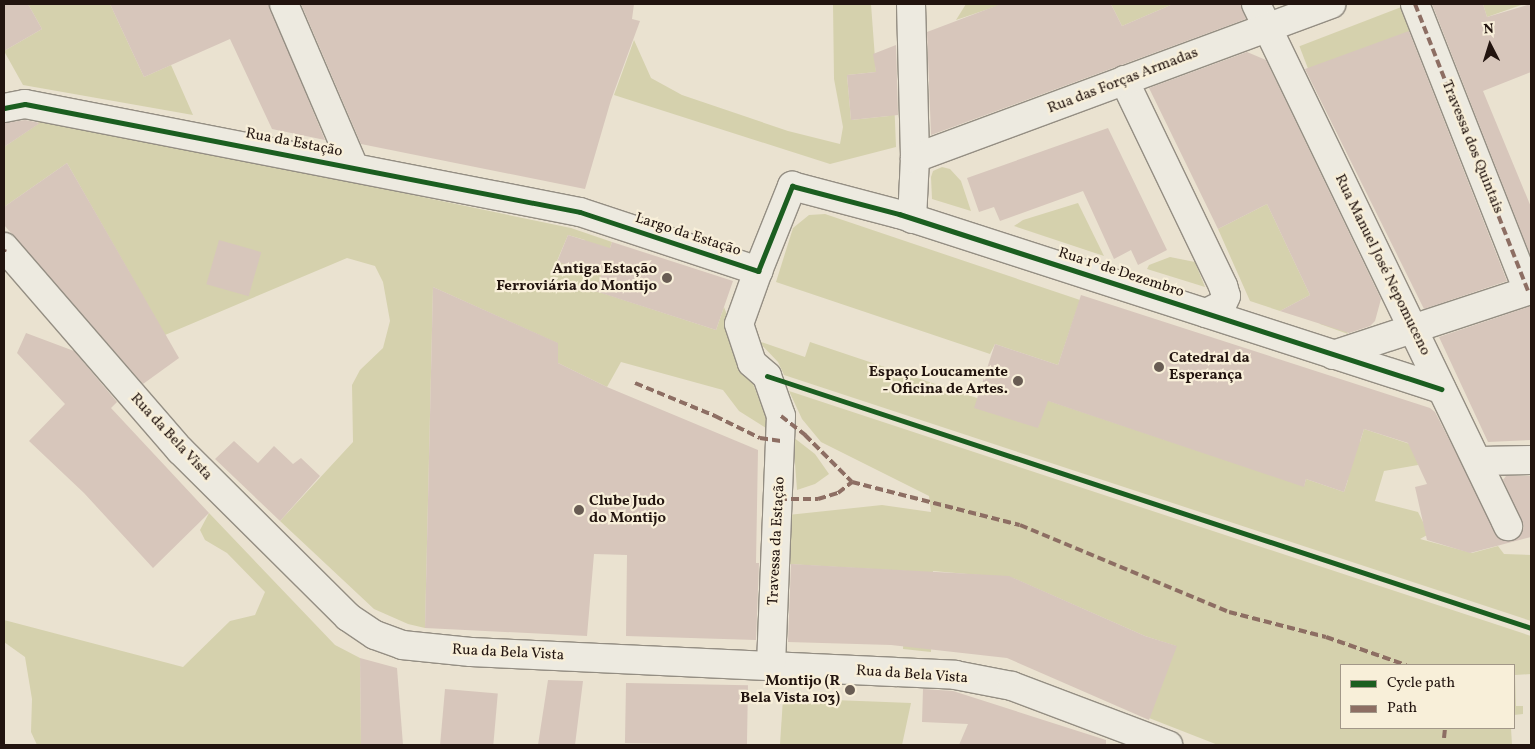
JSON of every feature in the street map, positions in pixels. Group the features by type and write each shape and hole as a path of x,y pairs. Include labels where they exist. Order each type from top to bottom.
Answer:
{"street":[{"path":"284,4 354,167"},
{"path":"912,4 915,158 912,219"},
{"name":"Rua das Forças Armadas","path":"915,158 1124,80 1261,15 1331,4"},
{"name":"Travessa dos Quintais","path":"1415,4 1530,290"},
{"name":"Rua Manuel José Nepomuceno","path":"1261,15 1508,526"},
{"path":"1124,80 1223,286 1226,296 1222,305 1206,313"},
{"name":"Rua da Estação","path":"4,108 25,104 580,212"},
{"name":"Rua 1º de Dezembro","path":"758,271 792,186 912,219 1441,389"},
{"name":"Largo da Estação","path":"580,212 758,271"},
{"name":"Rua da Bela Vista","path":"4,247 180,450 348,617 375,635 402,645 471,652 956,675 1002,684 1168,745"},
{"name":"Travessa da Estação","path":"758,271 739,324 752,363 768,376 781,416 771,666"},
{"path":"1333,355 1530,290"},
{"path":"1478,461 1531,460"}],"shaded area":[{"path":"28,4 110,4 144,77 171,65 193,115 23,85 4,51 42,29"},
{"path":"833,4 871,4 876,72 847,75 851,120 889,116 882,72 893,72 896,147 830,164 614,95 634,40 651,78 682,95 788,131 840,144 843,127 834,79"},
{"path":"966,4 1003,4 956,20"},
{"path":"1111,4 1173,4 1122,26"},
{"path":"1483,4 1524,4 1487,17"},
{"path":"1404,6 1413,30 1309,70 1299,46"},
{"path":"37,117 571,228 612,242 596,291 716,330 724,307 771,431 739,411 723,390 621,362 607,387 558,363 557,343 433,287 425,628 408,624 374,609 280,521 353,442 352,385 360,370 383,348 390,321 383,282 375,266 347,258 165,335 67,163 4,207 4,147 38,124","holes":["568,235 585,240 575,266 557,261"]},
{"path":"942,167 950,169 961,181 971,211 932,199 931,177 933,171"},
{"path":"1078,203 1104,256 1014,226 1023,220"},
{"path":"1267,204 1310,295 1280,311 1250,301 1218,229"},
{"path":"825,214 1080,300 1058,365 995,344 990,354 776,282 793,228 809,215"},
{"path":"1170,257 1195,262 1205,287 1147,269 1149,265"},
{"path":"1326,287 1348,334 1320,324 1310,295"},
{"path":"758,341 805,357 810,342 977,398 1038,427 1046,400 1304,486 1306,479 1344,492 1348,480 1329,473 1340,437 1360,442 1364,429 1416,446 1418,465 1384,471 1375,501 1418,512 1429,534 1420,539 1472,553 1498,546 1504,554 1531,555 1531,621 784,375 778,362"},
{"path":"789,391 1531,636 1531,674 1515,675 1515,664 1340,664 1340,729 1511,729 1512,745 1218,745 1149,718 1176,646 1145,636 1013,578 933,571 931,652 903,649 907,571 788,564 788,515 882,505 931,512 929,496 821,442 802,419"},
{"path":"793,437 815,454 829,474 815,484 797,490"},
{"path":"209,513 335,645 360,658 361,745 37,745 31,732 32,699 25,657 4,642 4,620 183,667 230,621 255,615 265,592 227,553 205,540 200,530"},
{"path":"1515,675 1516,706 1523,706 1523,714 1515,715"},
{"path":"783,698 911,703 902,745 780,745"}],"building":[{"path":"4,4 28,4 42,29 4,51"},
{"path":"110,4 269,4 325,140 272,129 230,39 144,77"},
{"path":"301,4 634,4 632,19 640,21 611,100 585,189 361,144"},
{"path":"1001,4 1111,4 1122,26 1173,4 1241,4 1246,19 931,135 927,32"},
{"path":"1432,4 1483,4 1487,17 1531,4 1531,72 1483,91 1531,207 1531,257"},
{"path":"1409,31 1507,281 1424,309 1305,69"},
{"path":"896,45 898,115 851,120 847,75 876,72 873,54"},
{"path":"1247,52 1266,60 1381,299 1375,321 1370,326 1349,333 1280,311 1310,295 1267,204 1218,229 1149,88"},
{"path":"25,120 40,123 4,147 4,123"},
{"path":"1108,128 1167,250 1138,265 1131,250 1114,259 1083,191 1000,221 994,207 979,212 967,178"},
{"path":"67,163 179,358 143,384 4,225 4,207"},
{"path":"568,235 610,248 612,242 733,281 716,330 595,291 602,273 557,262"},
{"path":"219,240 261,252 249,296 206,284"},
{"path":"433,287 558,343 558,363 607,387 758,450 756,563 759,563 756,640 626,636 627,555 594,554 587,636 425,628"},
{"path":"1081,295 1430,408 1435,412 1500,539 1515,540 1524,527 1503,480 1506,476 1531,476 1531,537 1470,553 1427,540 1415,487 1427,484 1408,443 1364,429 1344,492 1306,479 1304,487 1048,401 1038,428 974,408 995,344 1058,365"},
{"path":"1531,306 1531,440 1488,442 1439,337"},
{"path":"26,333 74,351 117,402 111,408 209,513 153,568 84,493 29,441 65,404 17,353"},
{"path":"234,441 258,463 274,446 293,464 301,458 320,476 280,521 215,459"},
{"path":"791,564 1009,576 1145,636 1177,646 1149,720 1007,658 891,645 788,642"},
{"path":"360,658 397,668 403,745 361,745"},
{"path":"548,680 583,681 575,745 538,745"},
{"path":"626,683 748,685 747,745 625,743"},
{"path":"445,689 498,694 493,745 440,745"},
{"path":"923,689 953,691 1106,740 1106,745 959,745 968,724 922,722"}],"marked path":[{"path":"1415,4 1528,291"},
{"path":"635,383 715,416 760,438 781,441"},
{"path":"781,416 805,435 852,482 1020,525 1229,612 1326,637 1403,664"},
{"path":"779,499 818,499 838,493 852,482"},
{"path":"1444,738 1445,729"}],"cycle path":[{"path":"4,108 25,104 580,212 758,271 792,186 899,214 1441,389"},
{"path":"767,376 1531,628"}],"place":[{"name":"Antiga Estação Ferroviária do Montijo","path":"667,278"},
{"name":"Catedral da Esperança","path":"1159,367"},
{"name":"Espaço Loucamente - Oficina de Artes.","path":"1018,381"},
{"name":"Clube Judo do Montijo","path":"579,510"},
{"name":"Montijo (R Bela Vista 103)","path":"850,690"}]}
